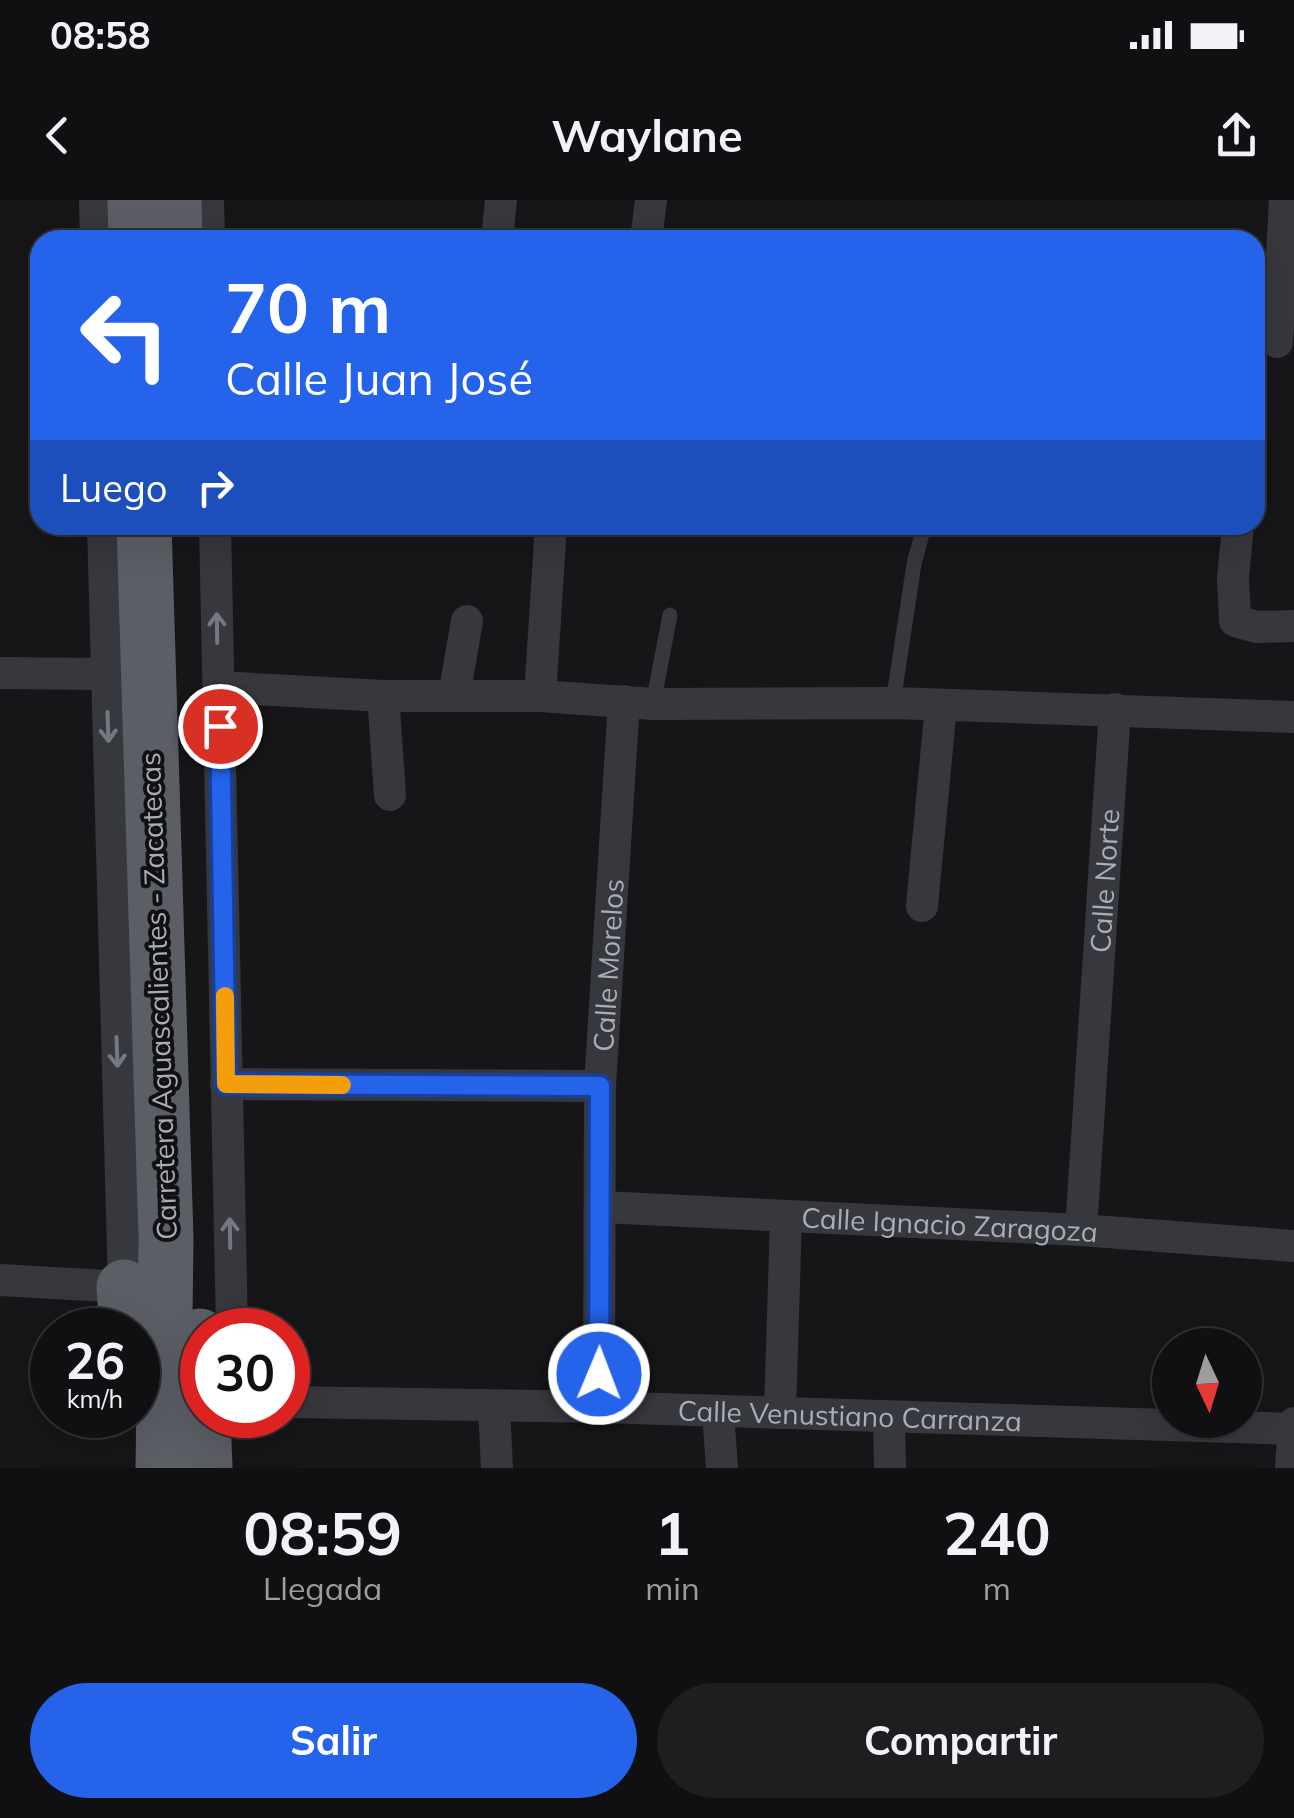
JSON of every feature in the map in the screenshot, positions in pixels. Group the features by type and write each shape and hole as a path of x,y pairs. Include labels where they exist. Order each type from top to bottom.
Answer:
{"highway":[{"path":"134,200 136,230"},
{"path":"174,200 175,230"},
{"name":"Carretera Aguascalientes - Zacatecas","path":"144,535 166,1239 163,1468"},
{"name":"Carretera Aguascalientes - Zacatecas","path":"182,535 205,1468"},
{"path":"134,1438 136,1468"},
{"path":"231,1468 232,1438"}],"street":[{"path":"95,200 96,230"},
{"path":"208,200 208,230"},
{"path":"498,230 501,200"},
{"path":"647,230 651,200"},
{"path":"1277,342 1285,200"},
{"path":"0,1280 126,1308 103,535"},
{"path":"215,535 231,1308"},
{"path":"1237,535 1233,578 1235,621 1257,627 1294,626"},
{"path":"540,696 550,540"},
{"path":"454,696 467,621"},
{"path":"0,674 106,674"},
{"path":"219,686 383,696 893,703 1294,717"},
{"path":"383,696 390,795"},
{"name":"Calle Morelos","path":"599,1407 600,1086 638,702"},
{"path":"922,906 941,705"},
{"name":"Calle Norte","path":"1081,1230 1115,709"},
{"path":"226,1084 600,1086"},
{"name":"Calle Ignacio Zaragoza","path":"602,1207 1081,1230 1294,1246"},
{"path":"780,1413 786,1216"},
{"name":"Calle Venustiano Carranza","path":"310,1403 1294,1427"},
{"path":"494,1407 497,1468"},
{"path":"718,1412 722,1468"},
{"path":"889,1417 890,1468"},
{"path":"1292,1468 1294,1427"}],"lane":[{"path":"893,703 922,535"},
{"path":"638,702 670,615"}],"slow traffic":[{"path":"225,996 226,1084 342,1085"}],"route":[{"path":"220,726 226,1084 600,1086 599,1374"}]}
